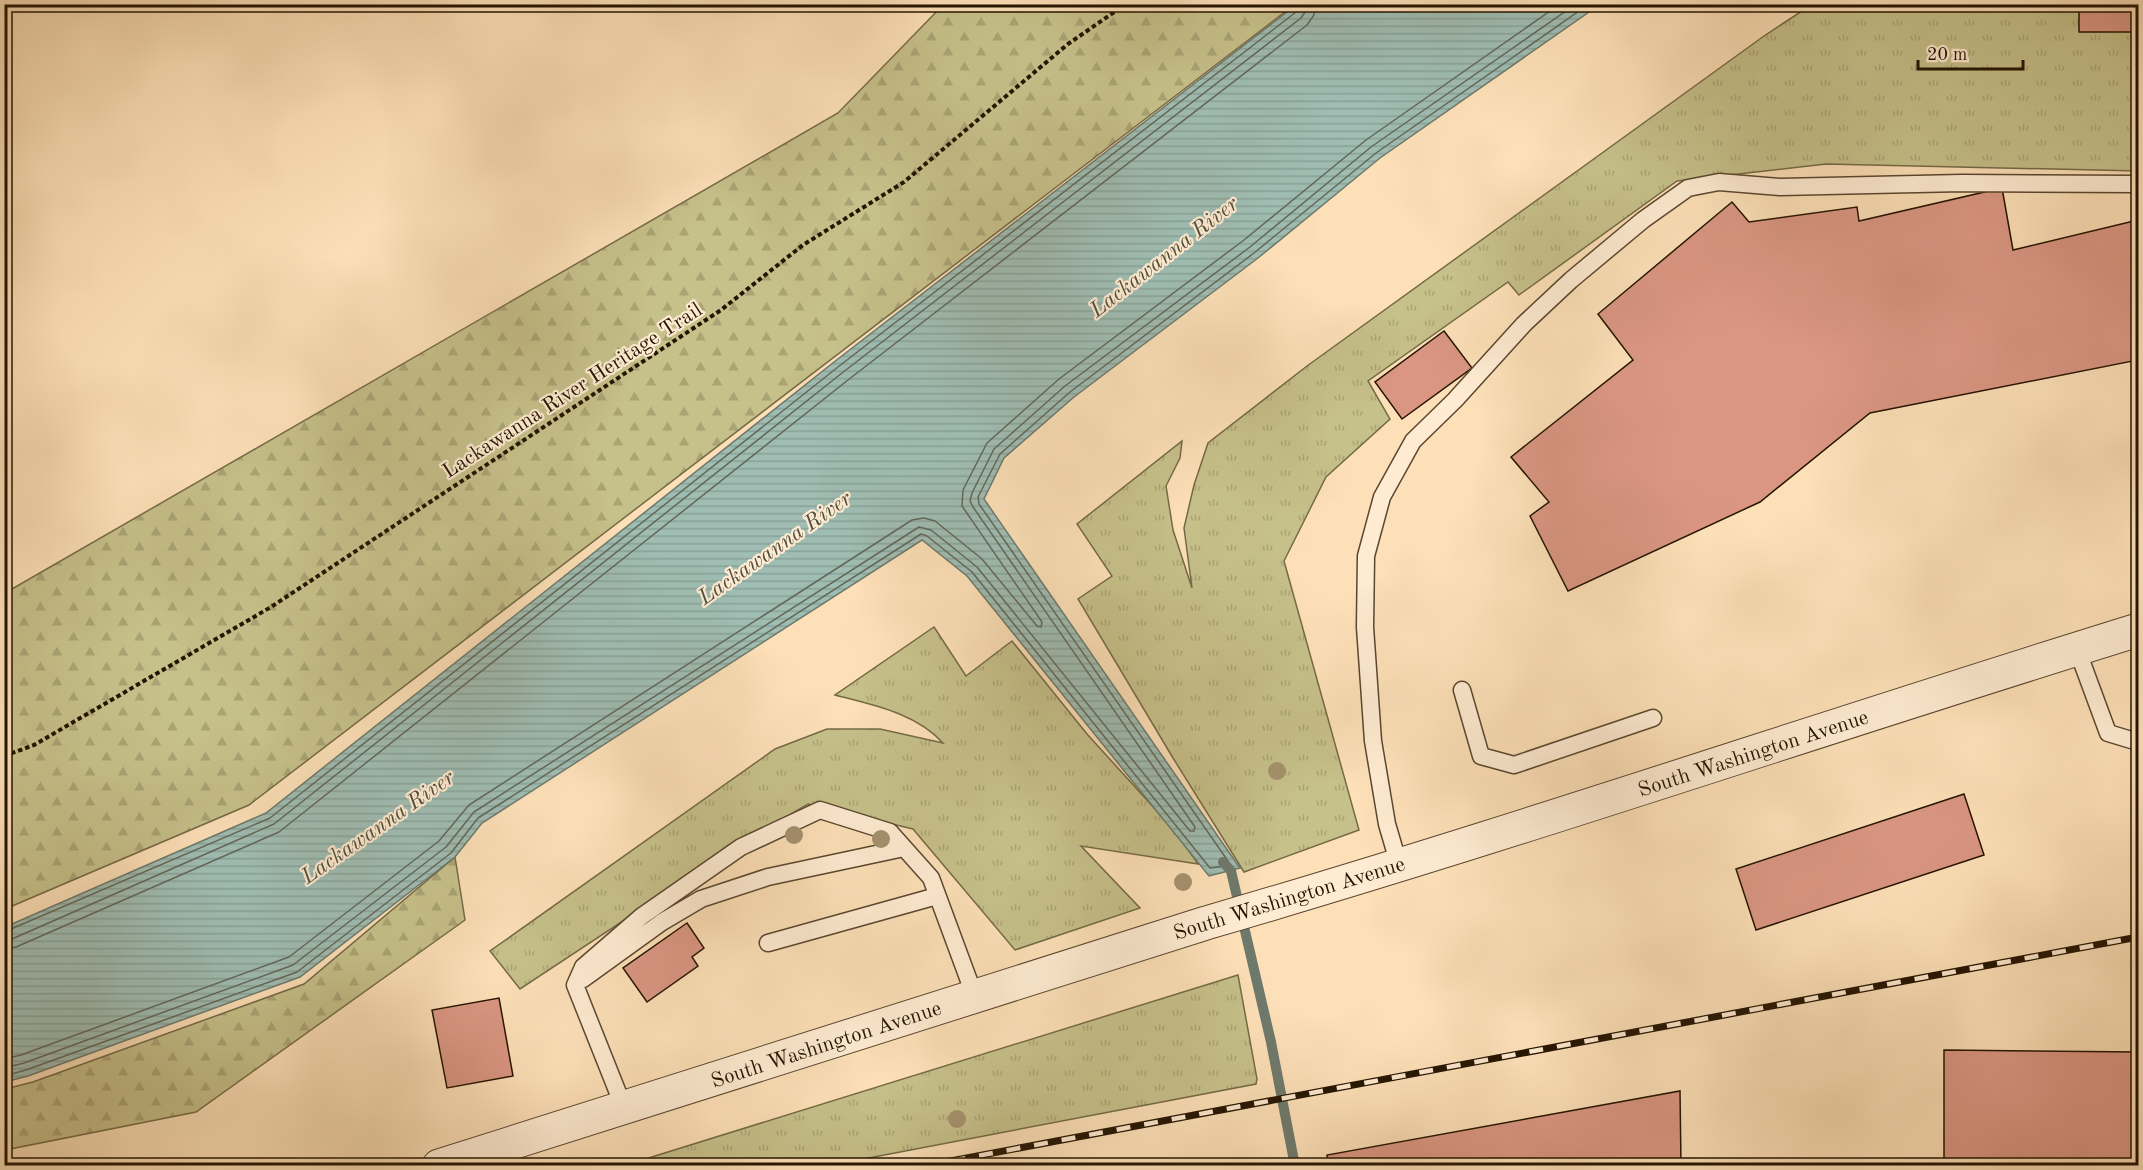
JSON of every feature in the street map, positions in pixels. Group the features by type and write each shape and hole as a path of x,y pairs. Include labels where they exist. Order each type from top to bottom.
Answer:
{"street":[{"name":"South Washington Avenue","path":"439,1166 2139,630"}],"lane":[{"path":"1399,865 1387,824 1372,741 1365,627 1366,556 1382,497 1413,441 1455,400 1524,324 1571,280 1643,220 1688,188 1719,182 1780,187 1962,183 2139,184"},
{"path":"2077,649 2108,733 2139,742"},
{"path":"1462,690 1480,756 1514,765 1653,718"},
{"path":"624,1108 575,985 583,967 651,910 741,847 820,810 891,832 931,878 975,997"},
{"path":"575,985 662,922 701,899 768,877 904,848"},
{"path":"768,943 938,896"}],"path":[{"name":"Lackawanna River Heritage Trail","path":"4,756 34,745 271,607 721,310 803,246 904,182 1068,44 1126,4"}],"green space":[{"path":"943,5 1294,5 249,805 5,909 5,593 838,113"},
{"path":"1811,5 2138,5 2138,171 1826,164 1677,181 1519,295 1508,282 1368,381 1390,419 1326,477 1284,561 1359,830 1244,872 1078,599 1112,576 1077,524 1182,441 1180,458 1166,486 1173,530 1192,588 1184,528 1194,485 1208,443 1307,366 1764,36"},
{"path":"934,627 966,676 1012,641 1087,734 1175,831 1198,864 1081,846 1140,908 1015,950 913,829 808,804 732,849 520,989 490,951 775,749 827,729 880,729 943,743 920,724 907,717 835,695"},
{"path":"455,857 465,920 196,1112 5,1150 5,1089 33,1082 304,984"},
{"path":"1238,975 1257,1079 1256,1084 832,1165 626,1165"}],"water":[{"name":"Lackawanna River","path":"1296,5 1599,5 1380,158 1258,258 1074,397 1004,458 984,499 1240,868 1209,876 967,576 922,540 482,823 455,857 300,977 28,1076 5,1082 5,927 266,813 834,362"}],"building":[{"path":"2079,4 2138,4 2138,32 2079,32"},
{"path":"2002,188 2013,250 2138,220 2138,360 1870,413 1760,502 1568,591 1530,516 1549,502 1511,457 1633,360 1598,314 1732,202 1749,222 1857,207 1859,221"},
{"path":"1444,331 1472,368 1402,419 1375,382"},
{"path":"1964,794 1984,855 1756,930 1736,869"},
{"path":"687,923 704,948 692,957 698,966 647,1002 623,968"},
{"path":"499,998 513,1076 447,1088 432,1010"},
{"path":"1944,1050 2138,1052 2138,1166 1944,1166"},
{"path":"1680,1091 1681,1166 1328,1166 1327,1155"}],"waterway":[{"path":"1223,862 1231,871 1271,1042 1295,1166"}],"railway":[{"path":"924,1166 2138,937"}]}
